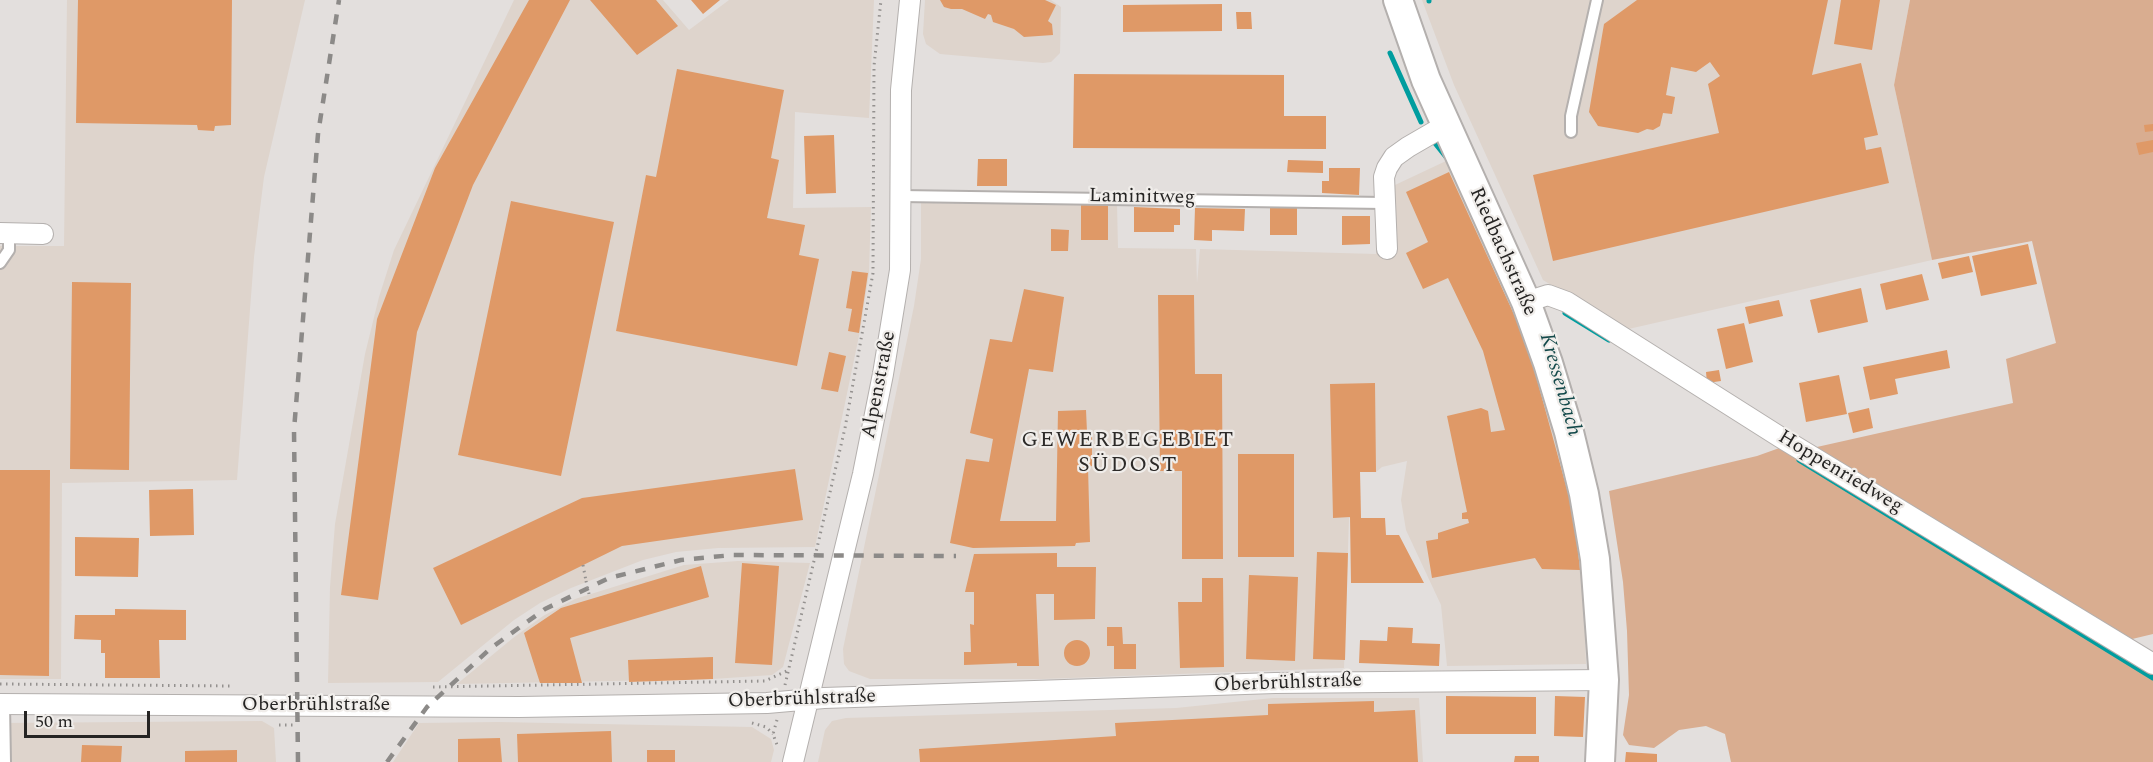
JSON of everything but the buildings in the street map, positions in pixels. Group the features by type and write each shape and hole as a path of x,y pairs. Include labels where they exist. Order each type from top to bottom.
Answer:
{"street":[{"name":"Alpenstraße","path":"793,762 863,474 884,374 900,270 901,90 909,0"},
{"name":"Riedbachstraße","path":"1398,0 1426,80 1453,134 1553,362 1584,494 1595,559 1604,680 1600,762"},
{"path":"1387,249 1384,177 1394,157 1453,134"},
{"path":"5,233 44,234"},
{"name":"Hoppenriedweg","path":"1526,302 1548,295 1567,302 1780,437 2153,663"},
{"name":"Oberbrühlstraße","path":"2,704 496,707 767,703 807,699 1275,683 1604,680"}],"lane":[{"path":"1571,132 1571,116 1597,0"},
{"name":"Laminitweg","path":"901,196 1384,203"},
{"path":"0,263 9,250 5,233"},
{"path":"2,704 5,762"}],"path":[{"name":"Alpenstraße","path":"426,687 765,681 789,670 845,428 873,273 874,66 881,0"},
{"path":"583,565 589,594"},
{"path":"0,684 237,686"},
{"path":"773,734 777,743 776,751"}],"shaded area":[{"path":"67,0 305,0 264,177 254,257 237,480 62,483 61,679 0,679 0,246 64,246"},
{"path":"514,0 663,0 689,30 729,0 874,0 869,118 795,112 793,208 871,207 869,273 860,331 815,547 718,548 676,552 643,560 571,588 540,603 514,620 438,682 328,683 330,587 335,524 365,354 379,297 394,250"},
{"path":"925,0 1051,0 1061,7 1060,53 1051,62 1043,63 940,54 926,44 923,34"},
{"path":"1422,0 1910,0 1894,85 1932,260 1624,330 1543,280 1454,85"},
{"path":"1910,0 2153,0 2153,634 2128,640 1808,449 2013,403 2006,359 2056,343 2032,241 1932,260 1894,85"},
{"path":"1446,161 1529,342 1567,477 1576,514 1583,569 1586,664 1447,666 1441,605 1406,530 1401,500 1407,461 1382,467 1376,472 1360,472 1361,517 1349,518 1344,668 1042,679 870,679 849,671 844,664 843,649 914,306 921,259 921,203 1117,204 1118,248 1196,249 1197,283 1200,249 1376,254 1376,211 1391,203 1395,185"},
{"path":"1785,446 2153,670 2153,762 1731,762 1725,734 1706,726 1679,730 1654,748 1629,745 1623,735 1629,695 1627,631 1623,582 1609,491 1757,456"},
{"path":"738,561 810,563 783,667 772,675 713,679 457,684 543,616 575,599 684,565"},
{"path":"1273,698 1419,698 1423,762 818,762 825,730 832,721 846,718 1176,708"},
{"path":"262,721 274,728 276,762 0,762 0,723"},
{"path":"498,722 752,727 771,739 774,750 771,762 393,762 419,723"}],"waterway":[{"name":"Kressenbach","path":"1390,53 1421,122"},
{"name":"Kressenbach","path":"1434,142 1446,157"},
{"path":"1565,313 1609,340"},
{"path":"1799,460 2153,678"}],"railway":[{"path":"298,762 294,430 318,134 339,0"},
{"path":"387,762 427,707 491,648 545,609 609,578 681,560 733,555 956,556"}],"district":[{"name":"GEWERBEGEBIET SÜDOST","path":"1128,455"}]}
